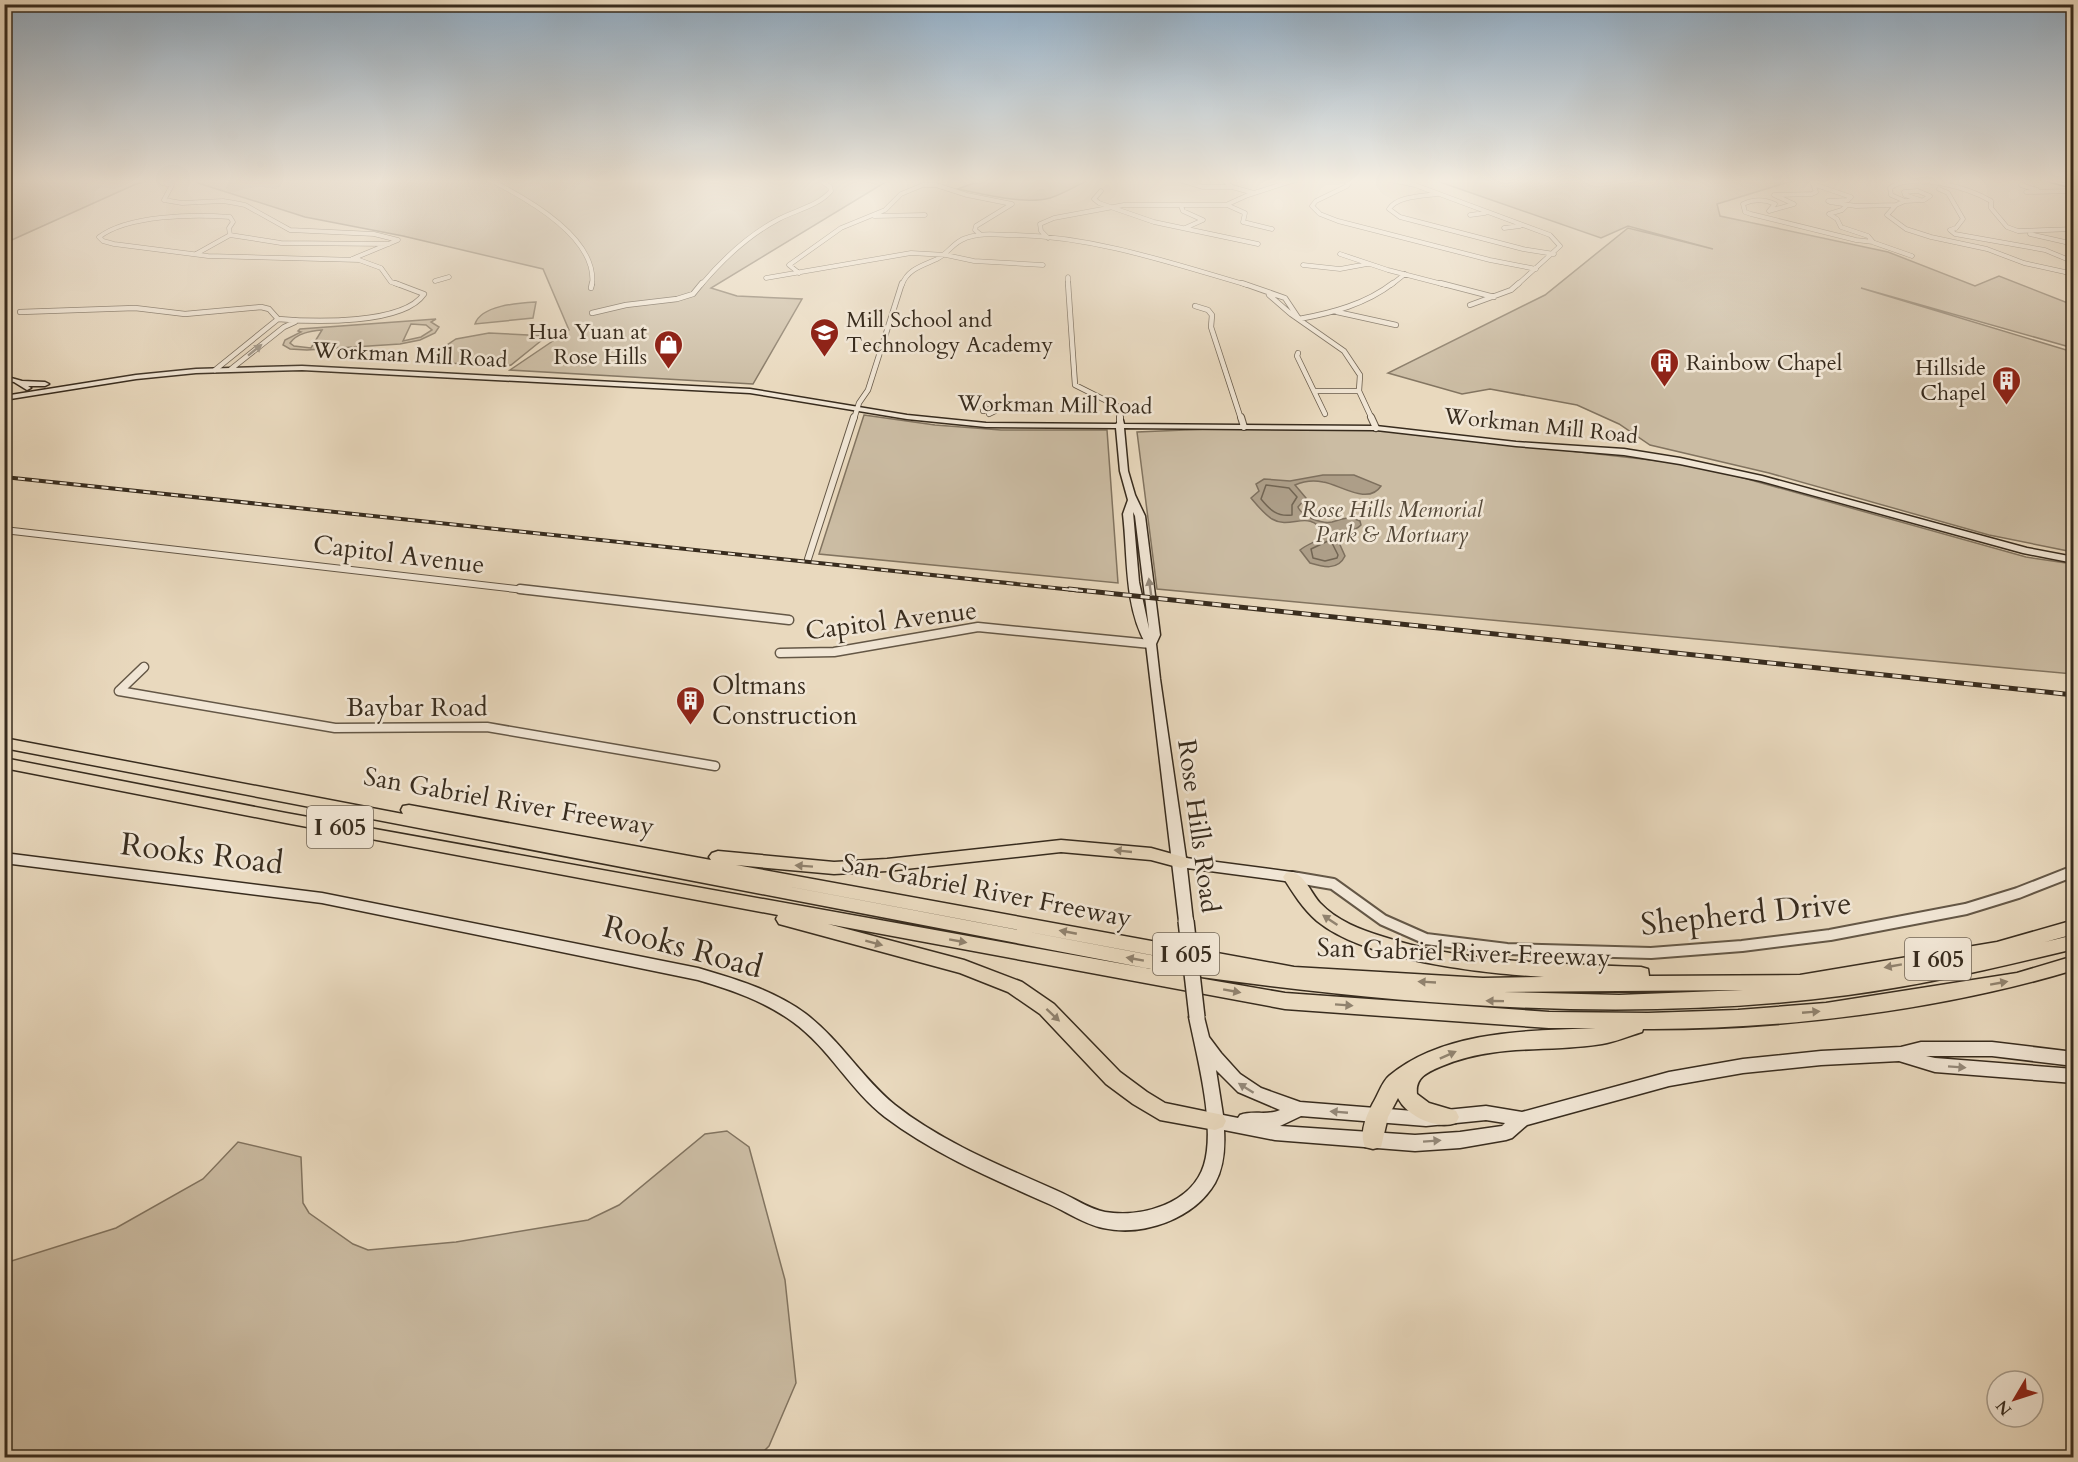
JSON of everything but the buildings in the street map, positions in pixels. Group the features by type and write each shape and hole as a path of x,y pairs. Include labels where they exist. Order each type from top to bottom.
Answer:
{"highway":[{"name":"San Gabriel River Freeway","path":"4,735 1294,974 1483,985 1800,982 1997,949 2073,927"},
{"path":"4,743 1150,962 1261,979 1401,994 1477,1000 1612,1003 1738,998 1869,984 1951,972 2073,942"},
{"path":"4,753 296,810 836,908 859,923"},
{"name":"I 605","path":"4,763 1286,1001 1517,1018 1648,1021 1737,1018 1826,1011 2017,980 2073,963"},
{"path":"581,842 834,868 886,865 1061,846 1151,854 1181,862"},
{"path":"1292,877 1315,909 1331,922 1358,935 1399,949 1458,962 1572,971 1800,982"},
{"path":"675,889 964,967 1015,987 1047,1009 1113,1078 1140,1098 1160,1111 1215,1121"},
{"path":"1517,1018 1539,1008 1589,1009 1738,1004 1834,996 1924,983 2018,964 2073,948"},
{"path":"1373,1140 1377,1116 1395,1083 1464,1048 1519,1040 1603,1036 1648,1021"},
{"path":"1411,1074 1406,1089 1409,1099 1418,1108 1448,1117"}],"main road":[{"name":"Workman Mill Road","path":"233,368 343,364 757,387 858,405 907,417 1155,426 1243,424"},
{"name":"Workman Mill Road","path":"26,388 112,377 218,368 338,369 704,388 858,405"},
{"name":"Workman Mill Road","path":"4,378 26,388 218,368"},
{"path":"704,388 757,387"},
{"path":"4,395 26,388"},
{"name":"Workman Mill Road","path":"987,419 1035,425 1044,422 1374,425 1636,449 1725,466 1980,535 2073,555"},
{"name":"Rose Hills Road","path":"1120,424 1131,501 1128,514 1137,596 1144,635 1150,644 1181,862 1197,1017 1215,1121"},
{"name":"Workman Mill Road","path":"1374,425 1516,444 1624,452 1680,461 1762,479 2015,549 2073,560"},
{"path":"1121,442 1135,432 1155,426"},
{"name":"Rooks Road","path":"4,858 322,898 698,975 743,987 784,1007 818,1034 870,1095 904,1122 1039,1191 1102,1219 1126,1222 1156,1218 1186,1203 1209,1178 1215,1151 1215,1121"},
{"name":"Shepherd Drive","path":"1181,862 1292,877"},
{"path":"1201,1037 1235,1082 1259,1097 1300,1109 1426,1119 1486,1113 1522,1119 1669,1079 1821,1058 1901,1054 1921,1050 1992,1049 2073,1059"},
{"path":"1901,1054 1935,1065 2073,1076"},
{"path":"1215,1121 1230,1118 1273,1121 1300,1109"},
{"path":"1215,1121 1275,1132 1415,1143 1460,1140 1506,1133 1522,1119"}],"street":[{"path":"20,312 135,308 185,314 261,307 269,309 278,319 327,322 376,316 406,308 417,304 424,294 391,282 381,268 374,264 350,260 196,255 157,248"},
{"path":"196,255 208,248"},
{"path":"284,260 301,248"},
{"path":"350,260 381,248"},
{"path":"580,248 591,265 593,274 591,288"},
{"path":"592,313 626,305 667,301 693,294 725,257 736,248"},
{"path":"799,273 789,265 812,248"},
{"path":"808,559 858,405 868,390 903,280 910,270 946,255 951,248"},
{"path":"1104,248 1258,290 1274,297 1299,319 1344,351 1360,375 1359,391 1374,425"},
{"path":"1444,248 1536,269"},
{"path":"1520,248 1554,254"},
{"path":"1470,305 1511,290 1558,248"},
{"path":"1890,248 1912,256"},
{"path":"1983,248 2025,263 2073,274"},
{"path":"2035,248 2073,262"},
{"path":"358,253 366,254"},
{"path":"766,278 904,253 946,255 974,261 1043,265"},
{"path":"1340,254 1368,264 1494,297"},
{"path":"1303,265 1340,269 1368,264"},
{"path":"1299,319 1336,312 1383,291 1405,274"},
{"path":"435,280 449,277"},
{"path":"1068,277 1076,385 1083,391 1112,402 1119,408 1120,424"},
{"path":"1196,306 1208,309 1213,315 1214,320 1211,327 1243,424"},
{"path":"1336,312 1356,318 1396,324"},
{"path":"218,368 278,319"},
{"path":"284,327 289,320"},
{"path":"233,368 284,327 298,321"},
{"path":"1298,353 1297,356 1325,414"},
{"path":"1314,391 1359,391"},
{"name":"Capitol Avenue","path":"4,530 789,620"},
{"name":"Capitol Avenue","path":"780,654 853,649 978,627 1150,644"},
{"name":"Baybar Road","path":"144,667 119,691 336,728 487,727 715,766"},
{"name":"Shepherd Drive","path":"1292,877 1334,884 1383,920 1426,939 1507,949 1651,953 1742,946 1830,935 1966,909 2018,893 2073,871"}],"green space":[{"path":"455,248 777,248 711,288 737,296 802,299 753,384 510,370 569,330 543,269"},
{"path":"1603,248 1713,249 1710,248 1870,248 1888,252 1975,286 1999,276 2073,305 2073,348 1861,288 2073,352 2073,552 1989,535 1769,473 1650,445 1619,424 1577,405 1490,389 1462,394 1388,373 1545,295"},
{"path":"536,302 533,318 475,324 479,318 492,309 511,304"},
{"path":"436,319 431,322 439,327 435,333 420,340 400,344 307,350 290,349 283,345 285,340 301,332 298,331 300,329","holes":["411,324 426,325 432,330 421,337 403,341","322,330 311,348 294,346 290,343 300,335"]},
{"path":"489,333 547,336 511,365 503,367 423,361 456,339"},
{"path":"864,415 935,425 1001,430 1107,430 1118,583 819,554"},
{"name":"Rose Hills Memorial Park & Mortuary","path":"1209,429 1352,429 1401,432 1669,462 1726,473 2026,557 2073,564 2073,674 1157,589 1137,432"},
{"path":"727,1131 749,1147 785,1280 796,1383 769,1446 758,1457 5,1457 5,1263 116,1228 203,1179 238,1142 301,1157 303,1203 309,1213 353,1244 368,1250 456,1242 588,1220 619,1205 705,1134"}],"water":[{"path":"1323,475 1354,475 1381,486 1375,492 1361,494 1320,481 1295,485 1306,498 1298,507 1308,517 1328,522 1349,518 1360,521 1361,525 1358,527 1336,536 1345,556 1338,564 1330,567 1310,563 1300,550 1325,534 1319,526 1306,521 1279,522 1263,512 1251,498 1259,491 1256,484 1264,479 1290,481"}],"railway":[{"path":"4,477 1083,591"},
{"path":"1069,589 2074,695"}],"place":[{"name":"Mill School and Technology Academy","path":"825,358"},
{"name":"Hua Yuan at Rose Hills","path":"668,370"},
{"name":"Rainbow Chapel","path":"1665,388"},
{"name":"Hillside Chapel","path":"2007,406"},
{"name":"Oltmans Construction","path":"691,726"}]}
